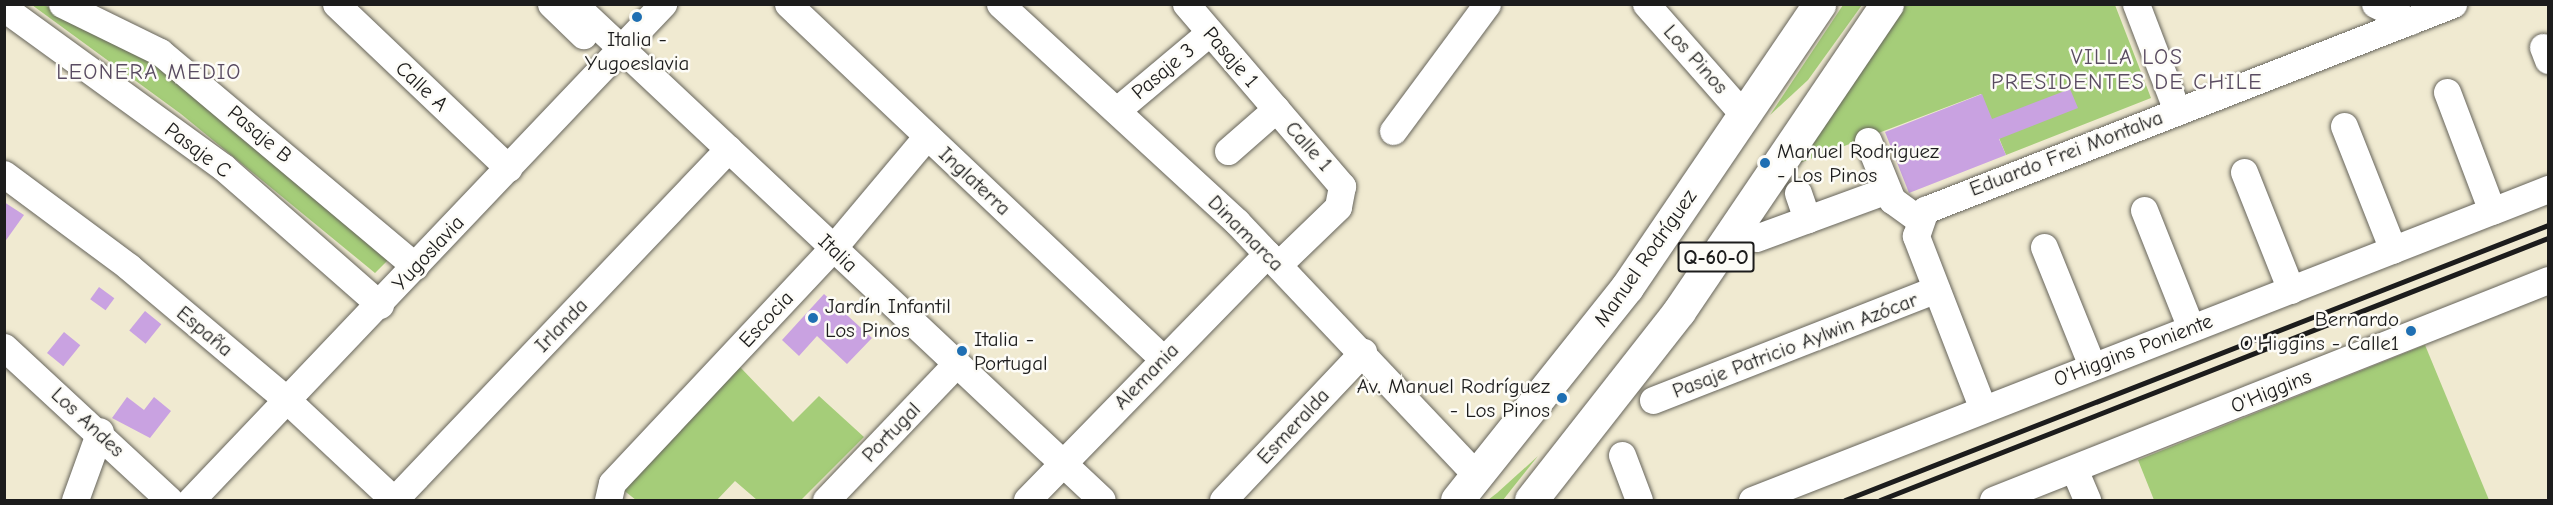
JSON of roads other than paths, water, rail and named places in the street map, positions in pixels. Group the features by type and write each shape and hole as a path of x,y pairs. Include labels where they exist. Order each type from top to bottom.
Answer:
{"main road":[{"name":"Manuel Rodríguez","path":"1467,489 1627,287 1819,4"},
{"name":"Q-60-O","path":"1531,501 1679,311 1887,4"}],"street":[{"name":"Pasaje B","path":"62,4 160,52 415,266"},
{"name":"Calle A","path":"336,4 508,168"},
{"name":"Italia","path":"551,4 728,149 1102,501"},
{"name":"Italia","path":"574,4 616,55"},
{"name":"Yugoslavia","path":"191,501 380,305 663,4"},
{"name":"Inglaterra","path":"788,4 1162,358"},
{"name":"Dinamarca","path":"1000,4 1117,110 1273,260 1363,352 1467,489"},
{"name":"Pasaje 1","path":"1186,4 1276,109"},
{"path":"1393,131 1487,4"},
{"name":"Los Pinos","path":"1646,4 1744,115"},
{"path":"2375,4 2410,21"},
{"name":"Eduardo Frei Montalva","path":"1918,219 1936,203 2453,4"},
{"path":"2143,6 2177,111"},
{"name":"Pasaje C","path":"4,8 222,168 380,305"},
{"name":"Pasaje 3","path":"1117,110 1210,32"},
{"path":"2447,93 2492,212"},
{"path":"1228,151 1276,109"},
{"name":"Calle 1","path":"1273,260 1338,207 1342,193 1335,174 1276,109"},
{"path":"2344,126 2393,250"},
{"name":"Escocia","path":"609,501 612,483 833,248 927,136"},
{"path":"1868,141 1887,190 1900,209 1918,219 1916,236 1983,409"},
{"name":"Irlanda","path":"394,501 728,149"},
{"path":"2244,172 2291,290"},
{"name":"España","path":"4,174 129,267 287,400 394,501"},
{"name":"O'Higgins Poniente","path":"1752,501 2548,189"},
{"path":"1756,238 1887,190"},
{"path":"1798,193 1808,219"},
{"path":"2144,210 2191,328"},
{"path":"2044,248 2092,366"},
{"name":"Alemania","path":"1027,501 1162,358 1273,260"},
{"name":"O'Higgins","path":"1994,501 2548,280"},
{"name":"Pasaje Patricio Aylwin Azócar","path":"1653,400 1936,289"},
{"name":"Los Andes","path":"4,347 100,431 169,501"},
{"name":"Esmeralda","path":"1223,501 1363,352"},
{"name":"Portugal","path":"826,501 956,364"},
{"path":"75,501 100,431"},
{"path":"1622,455 1639,501"},
{"path":"2074,469 2087,501"}],"railway":[{"path":"1845,500 2548,225"},
{"path":"1880,500 2548,238"}],"place":[{"name":"Italia - Yugoeslavia","path":"637,17"},
{"name":"Manuel Rodriguez - Los Pinos","path":"1765,163"},
{"name":"Jardín Infantil Los Pinos","path":"813,318"},
{"name":"Bernardo O'Higgins - Calle1","path":"2411,331"},
{"name":"Italia - Portugal","path":"962,351"},
{"name":"Av. Manuel Rodríguez - Los Pinos","path":"1562,398"}],"district":[{"name":"VILLA LOS PRESIDENTES DE CHILE","path":"2127,70"},
{"name":"LEONERA MEDIO","path":"149,73"}]}
